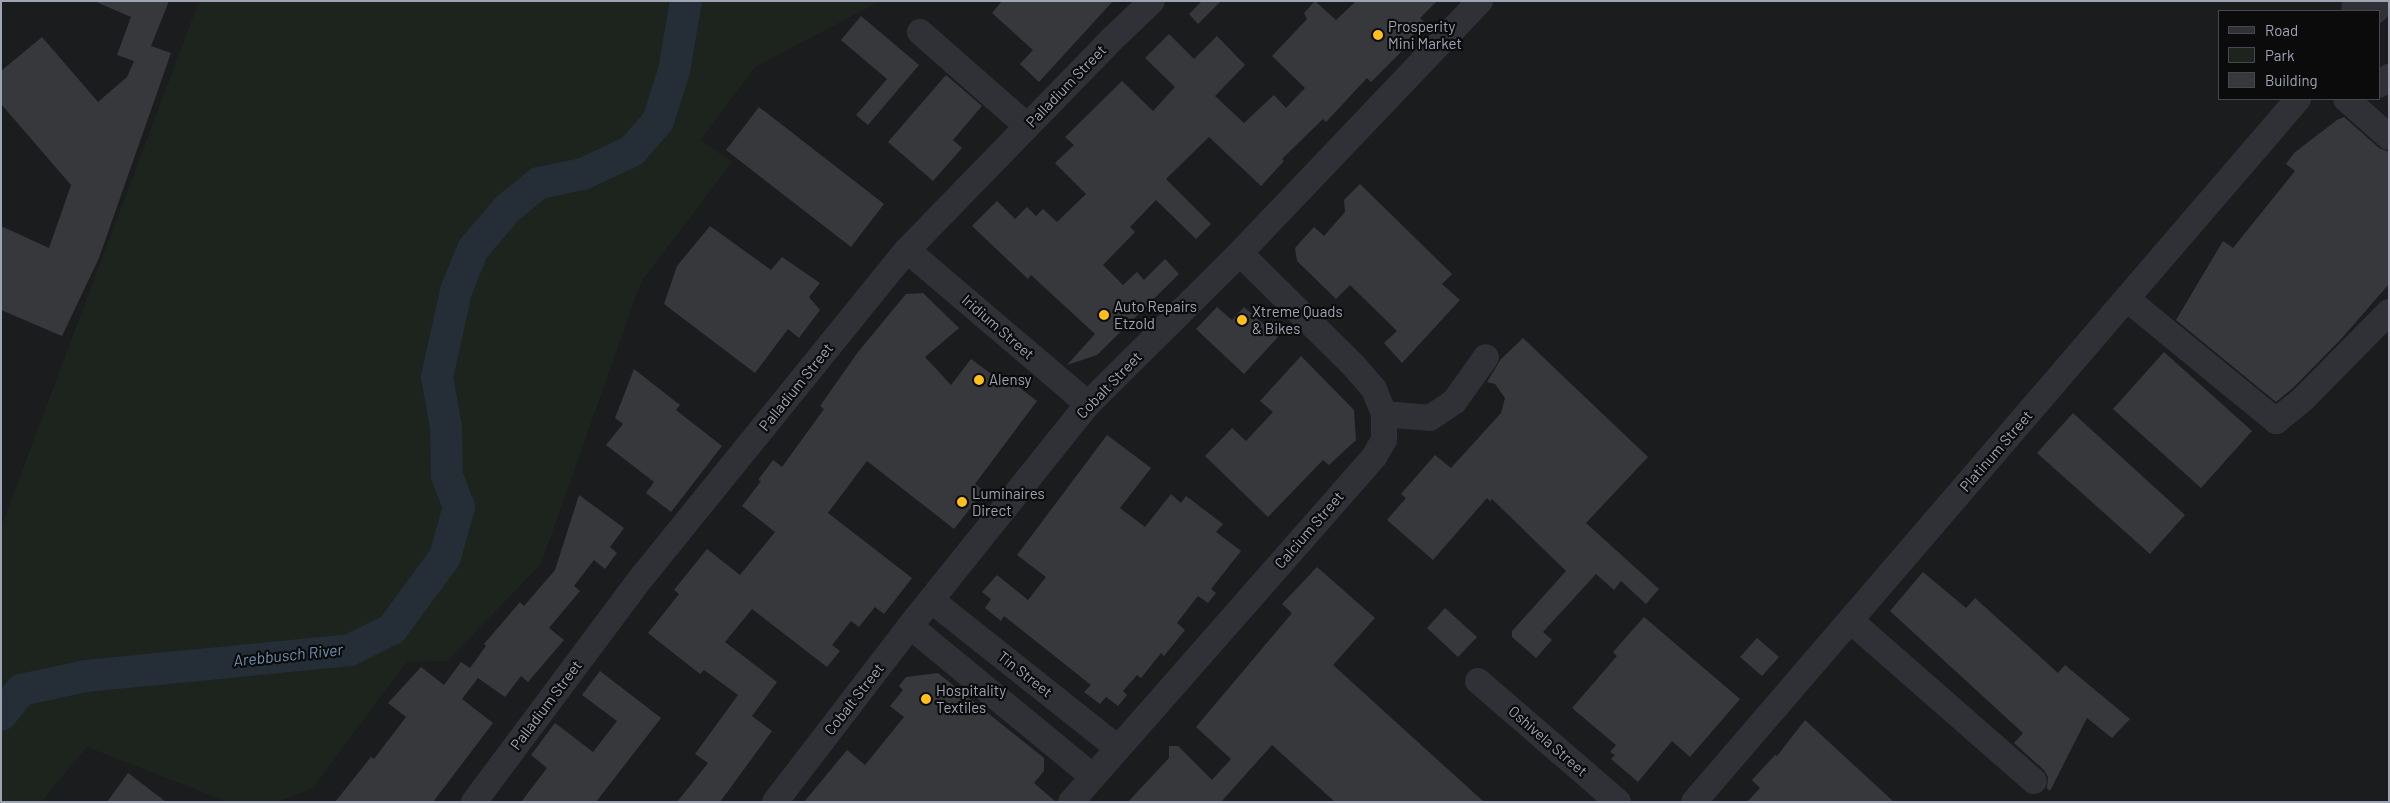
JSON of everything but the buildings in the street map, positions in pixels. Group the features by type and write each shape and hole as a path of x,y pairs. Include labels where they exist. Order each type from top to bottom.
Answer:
{"street":[{"name":"Palladium Street","path":"474,802 642,577 907,250 1121,30 1152,1"},
{"name":"Cobalt Street","path":"775,802 910,626 1088,404 1240,252 1480,1"},
{"path":"920,32 1027,126"},
{"name":"Platinum Street","path":"1694,802 2297,100"},
{"path":"2347,100 2389,137"},
{"name":"Iridium Street","path":"907,250 1088,404"},
{"name":"Calcium Street","path":"1071,802 1374,457 1384,440 1384,414 1374,389 1353,364 1240,252"},
{"path":"2127,299 2276,421 2304,398 2389,312"},
{"path":"1384,414 1430,418 1454,402 1486,357"},
{"name":"Tin Street","path":"931,600 1118,748"},
{"path":"1851,621 2034,781"},
{"path":"910,626 1092,776"},
{"name":"Oshivela Street","path":"1478,680 1618,802"}],"shaded area":[{"path":"1,1 2389,1 2389,802 1,802"}],"green space":[{"path":"199,1 881,1 755,67 701,140 732,162 641,282 541,564 448,661 407,662 313,788 277,802 228,802 87,747 41,802 1,802 1,527"}],"waterway":[{"name":"Arebbusch River","path":"1,715 21,690 86,676 350,650 392,629 445,557 459,507 447,475 446,427 437,377 456,291 473,249 508,208 539,183 583,174 632,151 658,121 674,71 686,1"}],"place":[{"name":"Prosperity Mini Market","path":"1378,35"},
{"name":"Auto Repairs Etzold","path":"1104,315"},
{"name":"Xtreme Quads & Bikes","path":"1242,320"},
{"name":"Alensy","path":"979,380"},
{"name":"Luminaires Direct","path":"962,502"},
{"name":"Hospitality Textiles","path":"926,699"}]}
